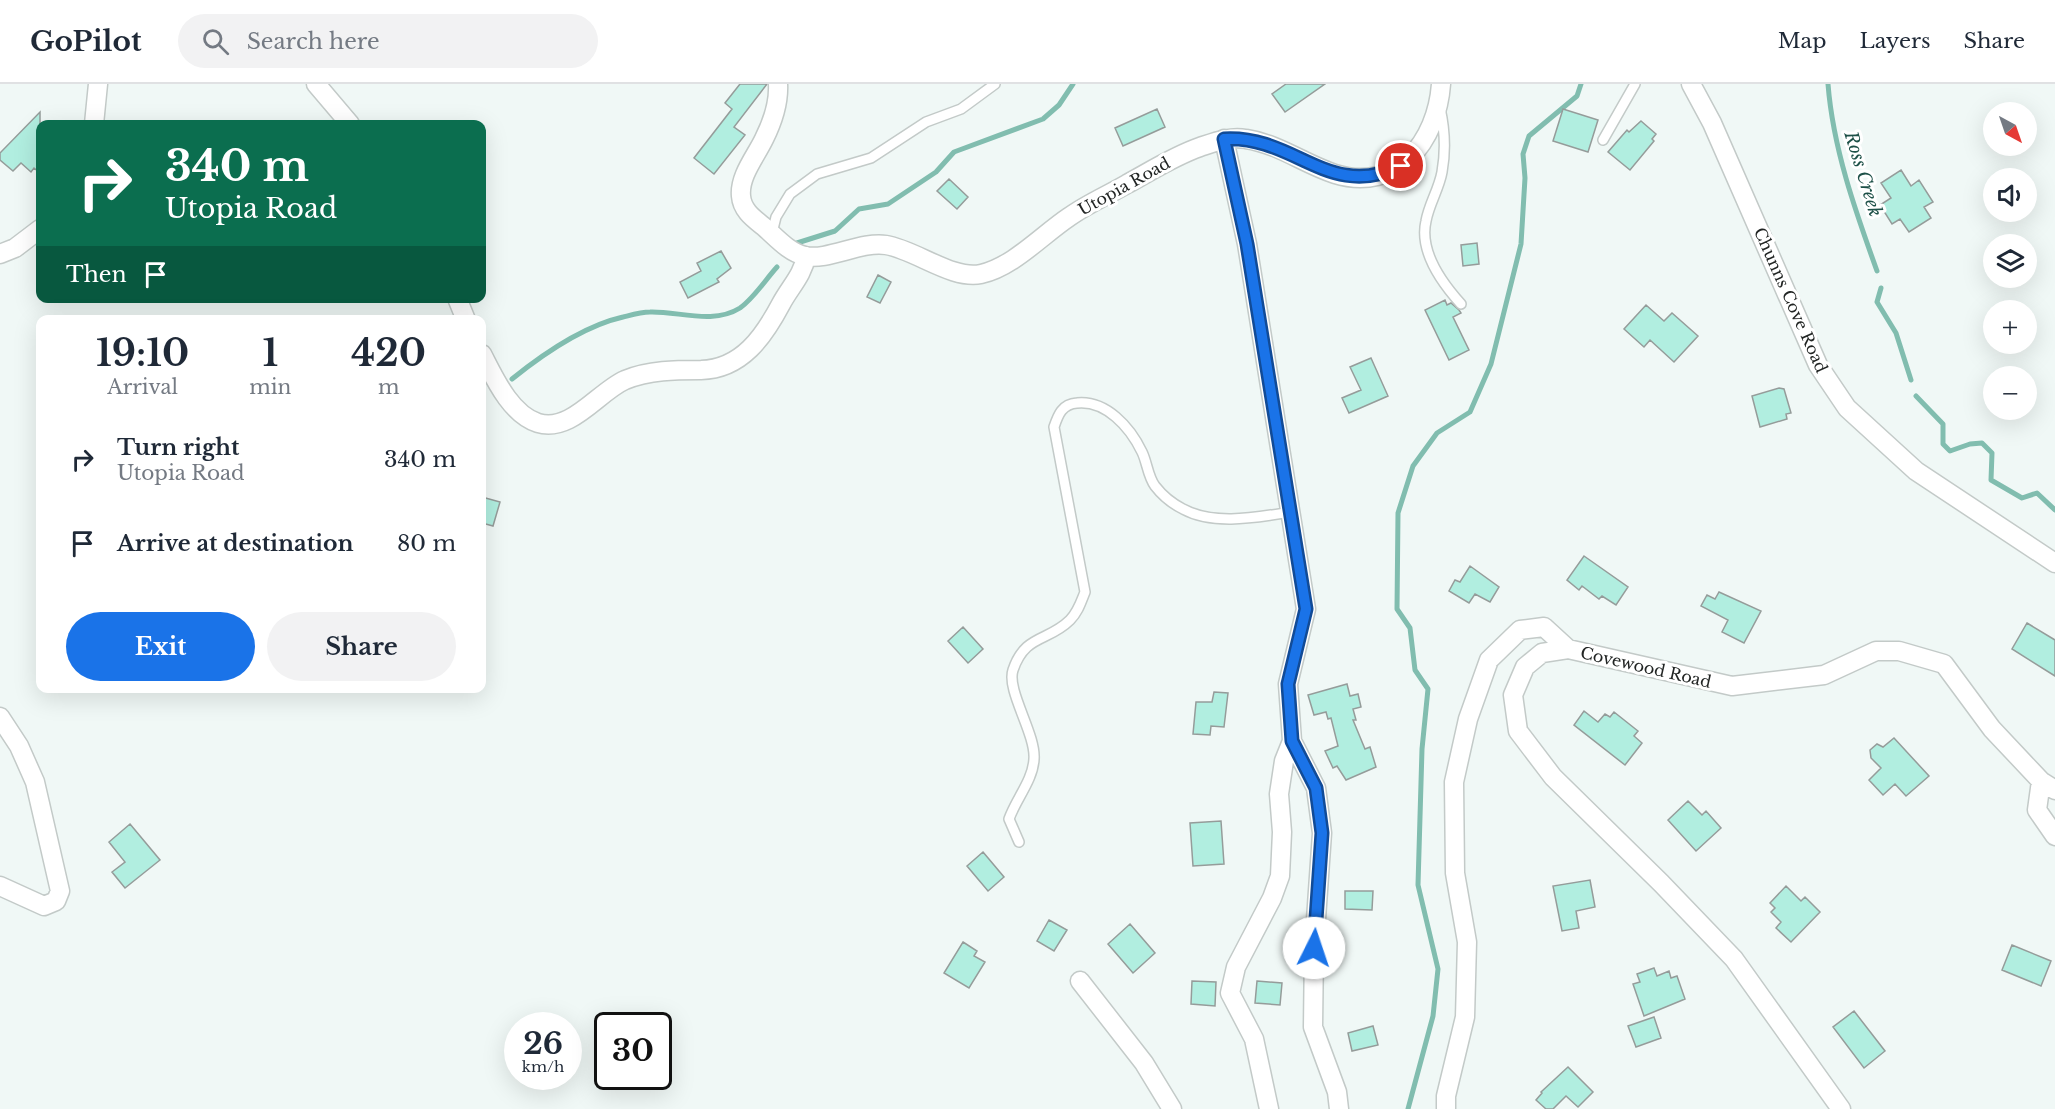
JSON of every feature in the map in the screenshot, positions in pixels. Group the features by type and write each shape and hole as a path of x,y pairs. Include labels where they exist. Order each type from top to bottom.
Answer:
{"street":[{"path":"94,120 98,84"},
{"path":"316,84 347,120"},
{"path":"486,361 502,389 524,416 539,423 556,424 569,418 625,380 660,371 704,370 737,359 754,347 803,271 806,256 785,246 751,216 743,205 741,195 743,180 770,126 778,84"},
{"name":"Utopia Road","path":"806,256 883,245 923,257 951,271 980,274 998,267 1072,215 1184,153 1224,139 1243,138 1261,141 1333,173 1353,178 1371,176 1401,166 1426,139 1438,103 1441,84"},
{"name":"Chunns Cove Road","path":"1691,84 1712,123 1818,365 1847,408 1916,471 2055,563"},
{"path":"1224,139 1247,244 1306,609 1288,684 1292,741 1316,788 1322,833 1314,948 1313,1027 1337,1092 1339,1109"},
{"path":"0,254 15,248 36,233"},
{"path":"1446,1109 1446,1096 1465,1017 1467,942 1455,873 1454,782 1468,719 1489,660 1520,630 1544,627 1568,649"},
{"name":"Covewood Road","path":"1841,1109 1734,959 1661,883 1553,777 1518,731 1514,695 1525,667 1542,653 1568,649 1732,686 1824,675 1876,651 1899,651 1944,664 1992,729 2048,786"},
{"path":"0,717 19,746 35,782 60,891 56,901 44,906 0,886"},
{"path":"1269,1109 1254,1039 1230,993 1236,967 1272,898 1280,876 1279,794 1284,761 1292,741"},
{"path":"2048,786 2037,810 2055,836"},
{"path":"1080,981 1144,1063 1172,1109"}],"lane":[{"path":"772,233 776,217 790,194 816,174 871,158 926,122 960,109 995,84"},
{"path":"1603,141 1635,84"},
{"path":"1438,103 1444,129 1445,151 1442,175 1425,224 1429,257 1445,286 1461,304"},
{"path":"1019,842 1009,819 1029,778 1034,759 1028,729 1010,678 1018,657 1026,645 1069,621 1078,609 1085,592 1054,427 1058,415 1072,403 1083,402 1093,402 1110,411 1131,434 1141,451 1154,484 1184,510 1204,516 1237,518 1291,512"}],"building":[{"path":"740,84 767,84 734,127 745,135 714,174 694,158 732,109 725,103"},
{"path":"1286,84 1325,84 1285,112 1272,94"},
{"path":"1157,109 1165,127 1123,146 1115,128"},
{"path":"1563,109 1598,120 1588,152 1553,141"},
{"path":"40,112 40,120 36,120 36,170 34,168 31,172 21,163 13,171 0,160 0,153"},
{"path":"1641,121 1656,134 1652,139 1654,141 1630,170 1608,152 1627,130 1629,132"},
{"path":"1901,170 1911,186 1919,180 1933,202 1924,207 1931,218 1909,232 1900,219 1892,224 1880,205 1891,198 1881,183"},
{"path":"949,179 968,197 957,209 937,191"},
{"path":"1477,243 1479,264 1463,266 1461,245"},
{"path":"721,251 731,268 717,279 719,282 688,298 680,282 701,271 697,263"},
{"path":"878,275 891,282 880,303 867,297"},
{"path":"1445,300 1447,305 1451,303 1461,313 1453,317 1469,350 1449,360 1425,310"},
{"path":"1646,305 1664,321 1672,313 1698,336 1674,362 1650,340 1644,347 1624,329"},
{"path":"1371,358 1388,396 1349,413 1342,398 1361,390 1350,367"},
{"path":"1779,388 1784,389 1791,413 1786,414 1787,419 1760,427 1752,396"},
{"path":"486,498 500,502 493,526 486,524"},
{"path":"1584,556 1628,587 1616,605 1602,596 1599,599 1582,586 1579,590 1567,580"},
{"path":"1470,566 1499,587 1490,602 1475,594 1469,603 1449,591 1455,580 1460,582"},
{"path":"1719,592 1761,611 1744,643 1722,632 1728,620 1701,606 1707,595 1715,599"},
{"path":"2027,623 2055,640 2055,676 2012,649"},
{"path":"963,627 983,649 968,663 948,641"},
{"path":"1347,684 1350,696 1358,694 1361,707 1353,709 1356,720 1353,720 1365,749 1370,747 1376,767 1346,780 1337,766 1333,768 1325,751 1338,746 1331,718 1328,719 1326,712 1314,715 1308,695"},
{"path":"1214,692 1228,693 1224,727 1211,726 1210,735 1193,734 1196,702 1212,702"},
{"path":"1584,711 1598,722 1605,714 1610,717 1614,712 1638,731 1634,736 1642,743 1625,765 1574,725"},
{"path":"1894,738 1929,776 1906,796 1895,784 1883,795 1869,780 1881,768 1871,758 1870,750 1877,744 1883,747"},
{"path":"1688,801 1702,815 1706,811 1721,828 1696,851 1668,820"},
{"path":"1221,821 1224,864 1193,866 1190,823"},
{"path":"130,824 160,860 125,888 112,872 125,862 109,842"},
{"path":"983,852 1004,877 988,891 967,866"},
{"path":"1590,880 1595,907 1576,911 1579,928 1562,931 1553,886"},
{"path":"1786,886 1801,901 1805,897 1820,912 1791,942 1776,928 1781,922 1771,912 1775,908 1770,903"},
{"path":"1345,891 1373,891 1372,910 1345,909"},
{"path":"1049,920 1067,930 1054,951 1037,941"},
{"path":"1130,924 1155,953 1133,973 1108,944"},
{"path":"963,942 977,951 974,956 985,962 969,988 944,973"},
{"path":"2012,945 2051,961 2041,986 2002,970"},
{"path":"1654,968 1657,976 1669,971 1671,978 1677,976 1685,999 1644,1016 1633,984 1640,982 1637,974"},
{"path":"1192,981 1216,982 1215,1006 1191,1004"},
{"path":"1257,981 1282,983 1280,1005 1255,1003"},
{"path":"1854,1011 1885,1051 1864,1068 1833,1027"},
{"path":"1654,1017 1661,1038 1636,1047 1628,1026"},
{"path":"1373,1026 1378,1045 1352,1051 1348,1033"},
{"path":"1568,1067 1593,1092 1578,1107 1566,1096 1553,1109 1546,1109 1536,1100 1541,1092"}],"waterway":[{"path":"797,243 835,231 859,209 888,204 936,172 954,152 1043,119 1059,105 1073,84"},
{"path":"1408,1109 1433,1016 1438,969 1418,885 1422,749 1428,689 1415,670 1410,628 1397,609 1398,513 1413,466 1437,433 1470,412 1491,364 1521,244 1525,178 1523,154 1529,136 1577,96 1581,84"},
{"name":"Ross Creek","path":"1828,84 1840,155 1853,202 1877,271"},
{"path":"512,379 564,342 608,321 647,312 695,316 718,316 730,313 750,299 777,267"},
{"name":"Ross Creek","path":"1881,288 1877,302 1896,333 1911,380"},
{"name":"Ross Creek","path":"1916,396 1943,424 1943,444 1950,451 1970,444 1982,443 1992,453 1991,480 2022,498 2037,493 2055,510"}],"route":[{"path":"1314,948 1322,833 1316,788 1292,741 1288,684 1306,609 1247,244 1224,139 1243,138 1261,141 1279,147 1333,173 1353,178 1389,172 1401,166"}]}
